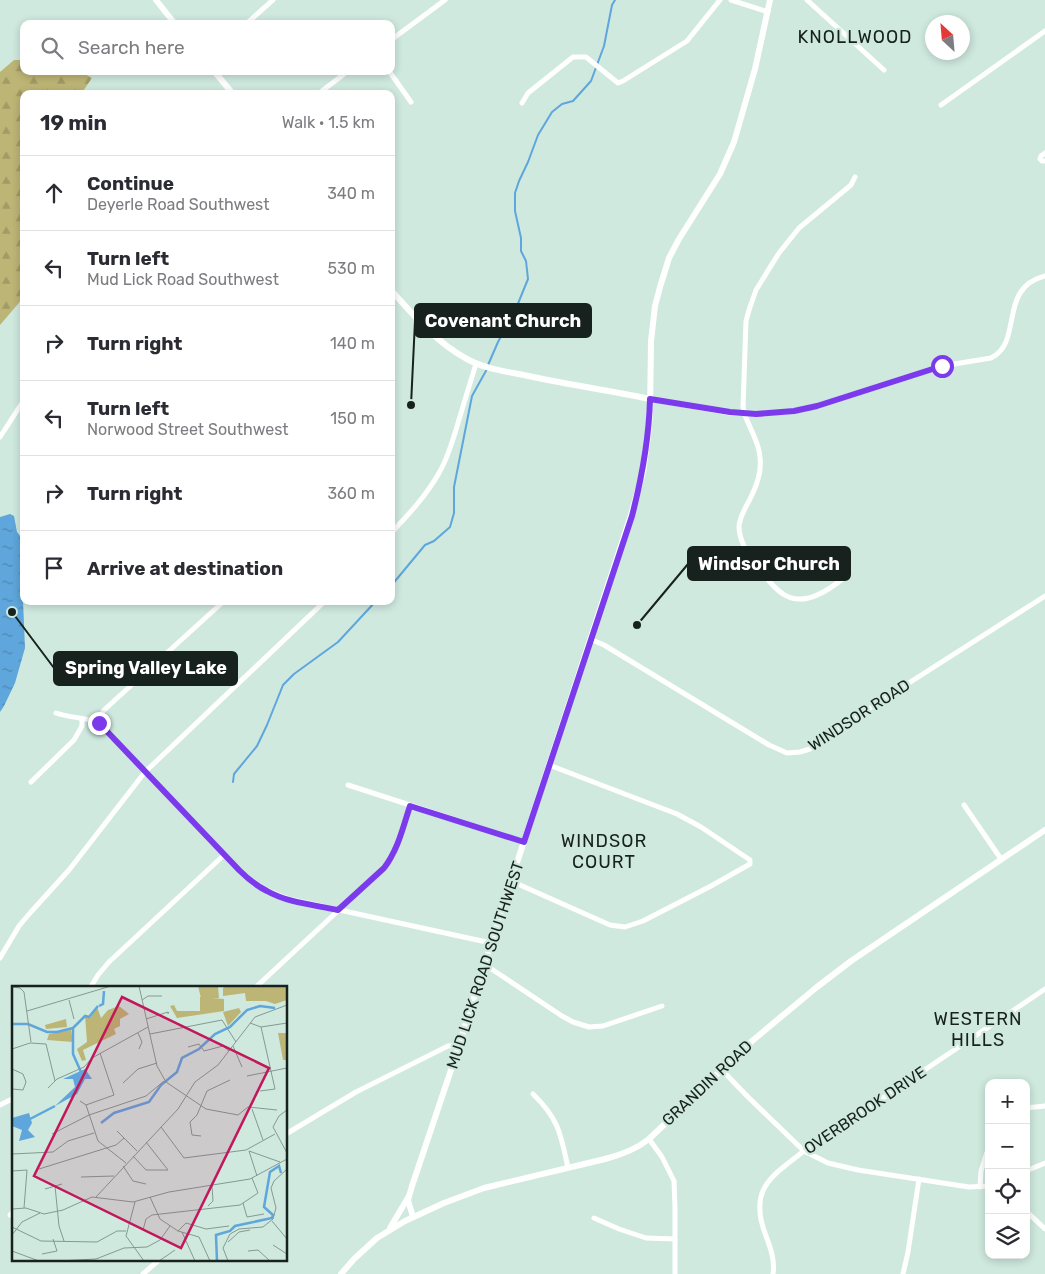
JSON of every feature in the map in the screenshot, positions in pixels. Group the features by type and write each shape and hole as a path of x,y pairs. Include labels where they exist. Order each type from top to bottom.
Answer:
{"street":[{"path":"156,0 172,20"},
{"path":"250,20 273,0"},
{"path":"395,37 446,0"},
{"path":"522,103 528,93 573,57 586,57 618,82 623,81 687,41 720,0"},
{"path":"731,0 768,12"},
{"name":"MUD LICK ROAD SOUTHWEST","path":"413,1217 409,1206 409,1195 590,639 632,516 648,436 650,341 660,287 669,258 678,239 720,174 734,142 756,69 770,0"},
{"path":"807,0 884,70"},
{"path":"941,105 1045,31"},
{"path":"217,75 230,90"},
{"path":"323,90 343,75"},
{"path":"392,75 411,102"},
{"path":"1045,153 1040,159 1045,161"},
{"path":"845,577 822,593 808,598 794,599 787,597 777,589 748,553 740,534 740,521 758,480 761,467 756,439 744,414 743,404 746,321 752,300 775,259 794,234 840,195 855,177"},
{"path":"395,294 443,344 476,364 508,373 744,414 794,411 817,406 934,369 991,358 1003,348 1009,333 1018,297 1026,285 1045,276"},
{"path":"395,529 418,504 440,472 454,438 476,364"},
{"path":"0,436 20,406"},
{"name":"WINDSOR ROAD","path":"590,639 769,745 780,751 794,753 814,746 1045,596"},
{"path":"97,722 104,710 220,605"},
{"path":"0,958 19,926 69,870 145,772 321,605"},
{"path":"56,713 97,722 244,875 267,891 288,900 491,943"},
{"path":"31,782 74,740 82,726 82,719"},
{"path":"511,882 610,926 625,927 643,921 702,891 751,862 735,848 677,814 549,765"},
{"path":"348,785 524,842"},
{"path":"964,805 1001,859"},
{"path":"257,986 384,868 389,862 399,840 410,806"},
{"name":"GRANDIN ROAD","path":"341,1274 364,1248 389,1229 460,1196 484,1188 624,1154 640,1146 778,1018 839,970 1045,830"},
{"path":"91,986 110,962 224,855"},
{"path":"484,966 562,1016 582,1026 603,1026 662,1006"},
{"name":"OVERBROOK DRIVE","path":"773,1274 773,1255 762,1225 760,1213 760,1197 772,1177 804,1151 1045,989"},
{"path":"288,1133 367,1086 448,1046 459,1046"},
{"path":"721,1069 804,1151 816,1158 842,1167 918,1180 959,1186 985,1186"},
{"path":"533,1094 554,1119 562,1140 568,1168"},
{"path":"0,1105 12,1099"},
{"path":"1030,1108 1045,1106"},
{"path":"649,1139 662,1157 674,1181 675,1274"},
{"path":"980,1187 981,1171 985,1158"},
{"path":"1030,1169 1045,1163"},
{"path":"903,1274 918,1180"},
{"path":"389,1229 409,1195"},
{"path":"1029,1214 1045,1229"},
{"path":"594,1218 646,1238 675,1239"},
{"path":"147,1273 157,1262"}],"green space":[{"path":"14,60 20,60 20,75 86,75 92,78 84,90 20,90 20,302 0,325 0,72"}],"water":[{"path":"10,514 14,516 17,532 20,536 20,605 23,605 25,648 15,683 0,712 0,517"}],"waterway":[{"path":"488,365 528,279 526,261 521,251 521,238 515,211 515,193 519,181 538,135 552,112 562,104 573,101 591,81 604,46 612,5 615,0"},
{"path":"395,581 425,545 434,541 450,527 454,513 454,487 472,396 487,369"},
{"path":"233,782 234,774 257,746 283,685 294,674 338,642 372,605"}],"place":[{"name":"Covenant Church","path":"411,405"},
{"name":"Spring Valley Lake","path":"12,612"},
{"name":"Windsor Church","path":"637,625"}],"district":[{"name":"KNOLLWOOD","path":"855,37"},
{"name":"WINDSOR COURT","path":"604,851"},
{"name":"WESTERN HILLS","path":"978,1029"}],"route":[{"path":"99,723 239,870 256,885 288,900 338,910 389,862 399,840 410,806 524,842 632,516 643,472 648,436 650,399 730,412 756,414 794,411 817,406 942,366"}]}
